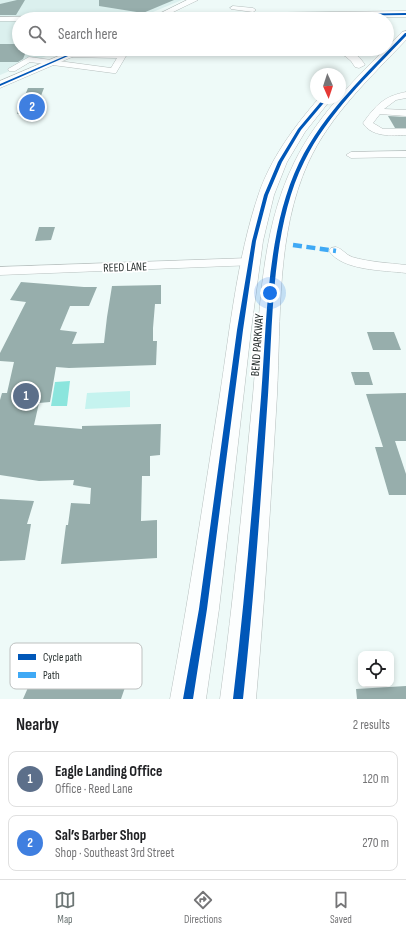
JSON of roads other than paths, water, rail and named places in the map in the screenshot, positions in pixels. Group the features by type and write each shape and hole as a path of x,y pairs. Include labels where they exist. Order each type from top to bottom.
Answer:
{"highway":[{"name":"BEND PARKWAY","path":"394,37 404,25"},
{"path":"352,56 359,65"},
{"path":"349,74 368,56"},
{"name":"BEND PARKWAY","path":"238,699 254,534 274,271 286,204 300,165 322,126 379,56"},
{"name":"BEND PARKWAY","path":"188,699 213,541 250,262 260,217 276,170 294,138 321,104"}],"main road":[{"path":"168,12 194,0"},
{"path":"176,8 184,12"},
{"path":"394,14 406,14"},
{"path":"0,85 66,56"}],"street":[{"path":"232,5 253,10"},
{"path":"0,19 12,19"},
{"path":"32,71 8,68 29,59 113,71 122,56"},
{"path":"406,95 387,100 368,123 372,128 383,132 406,132"},
{"path":"377,111 406,113"},
{"path":"351,155 406,154"},
{"path":"336,251 345,259 359,263 406,269"},
{"name":"REED LANE","path":"0,271 250,262"}],"water":[{"path":"70,381 67,406 51,406 55,382"}],"place":[{"name":"Sal’s Barber Shop","path":"32,107"},
{"name":"Eagle Landing Office","path":"26,396"}]}
